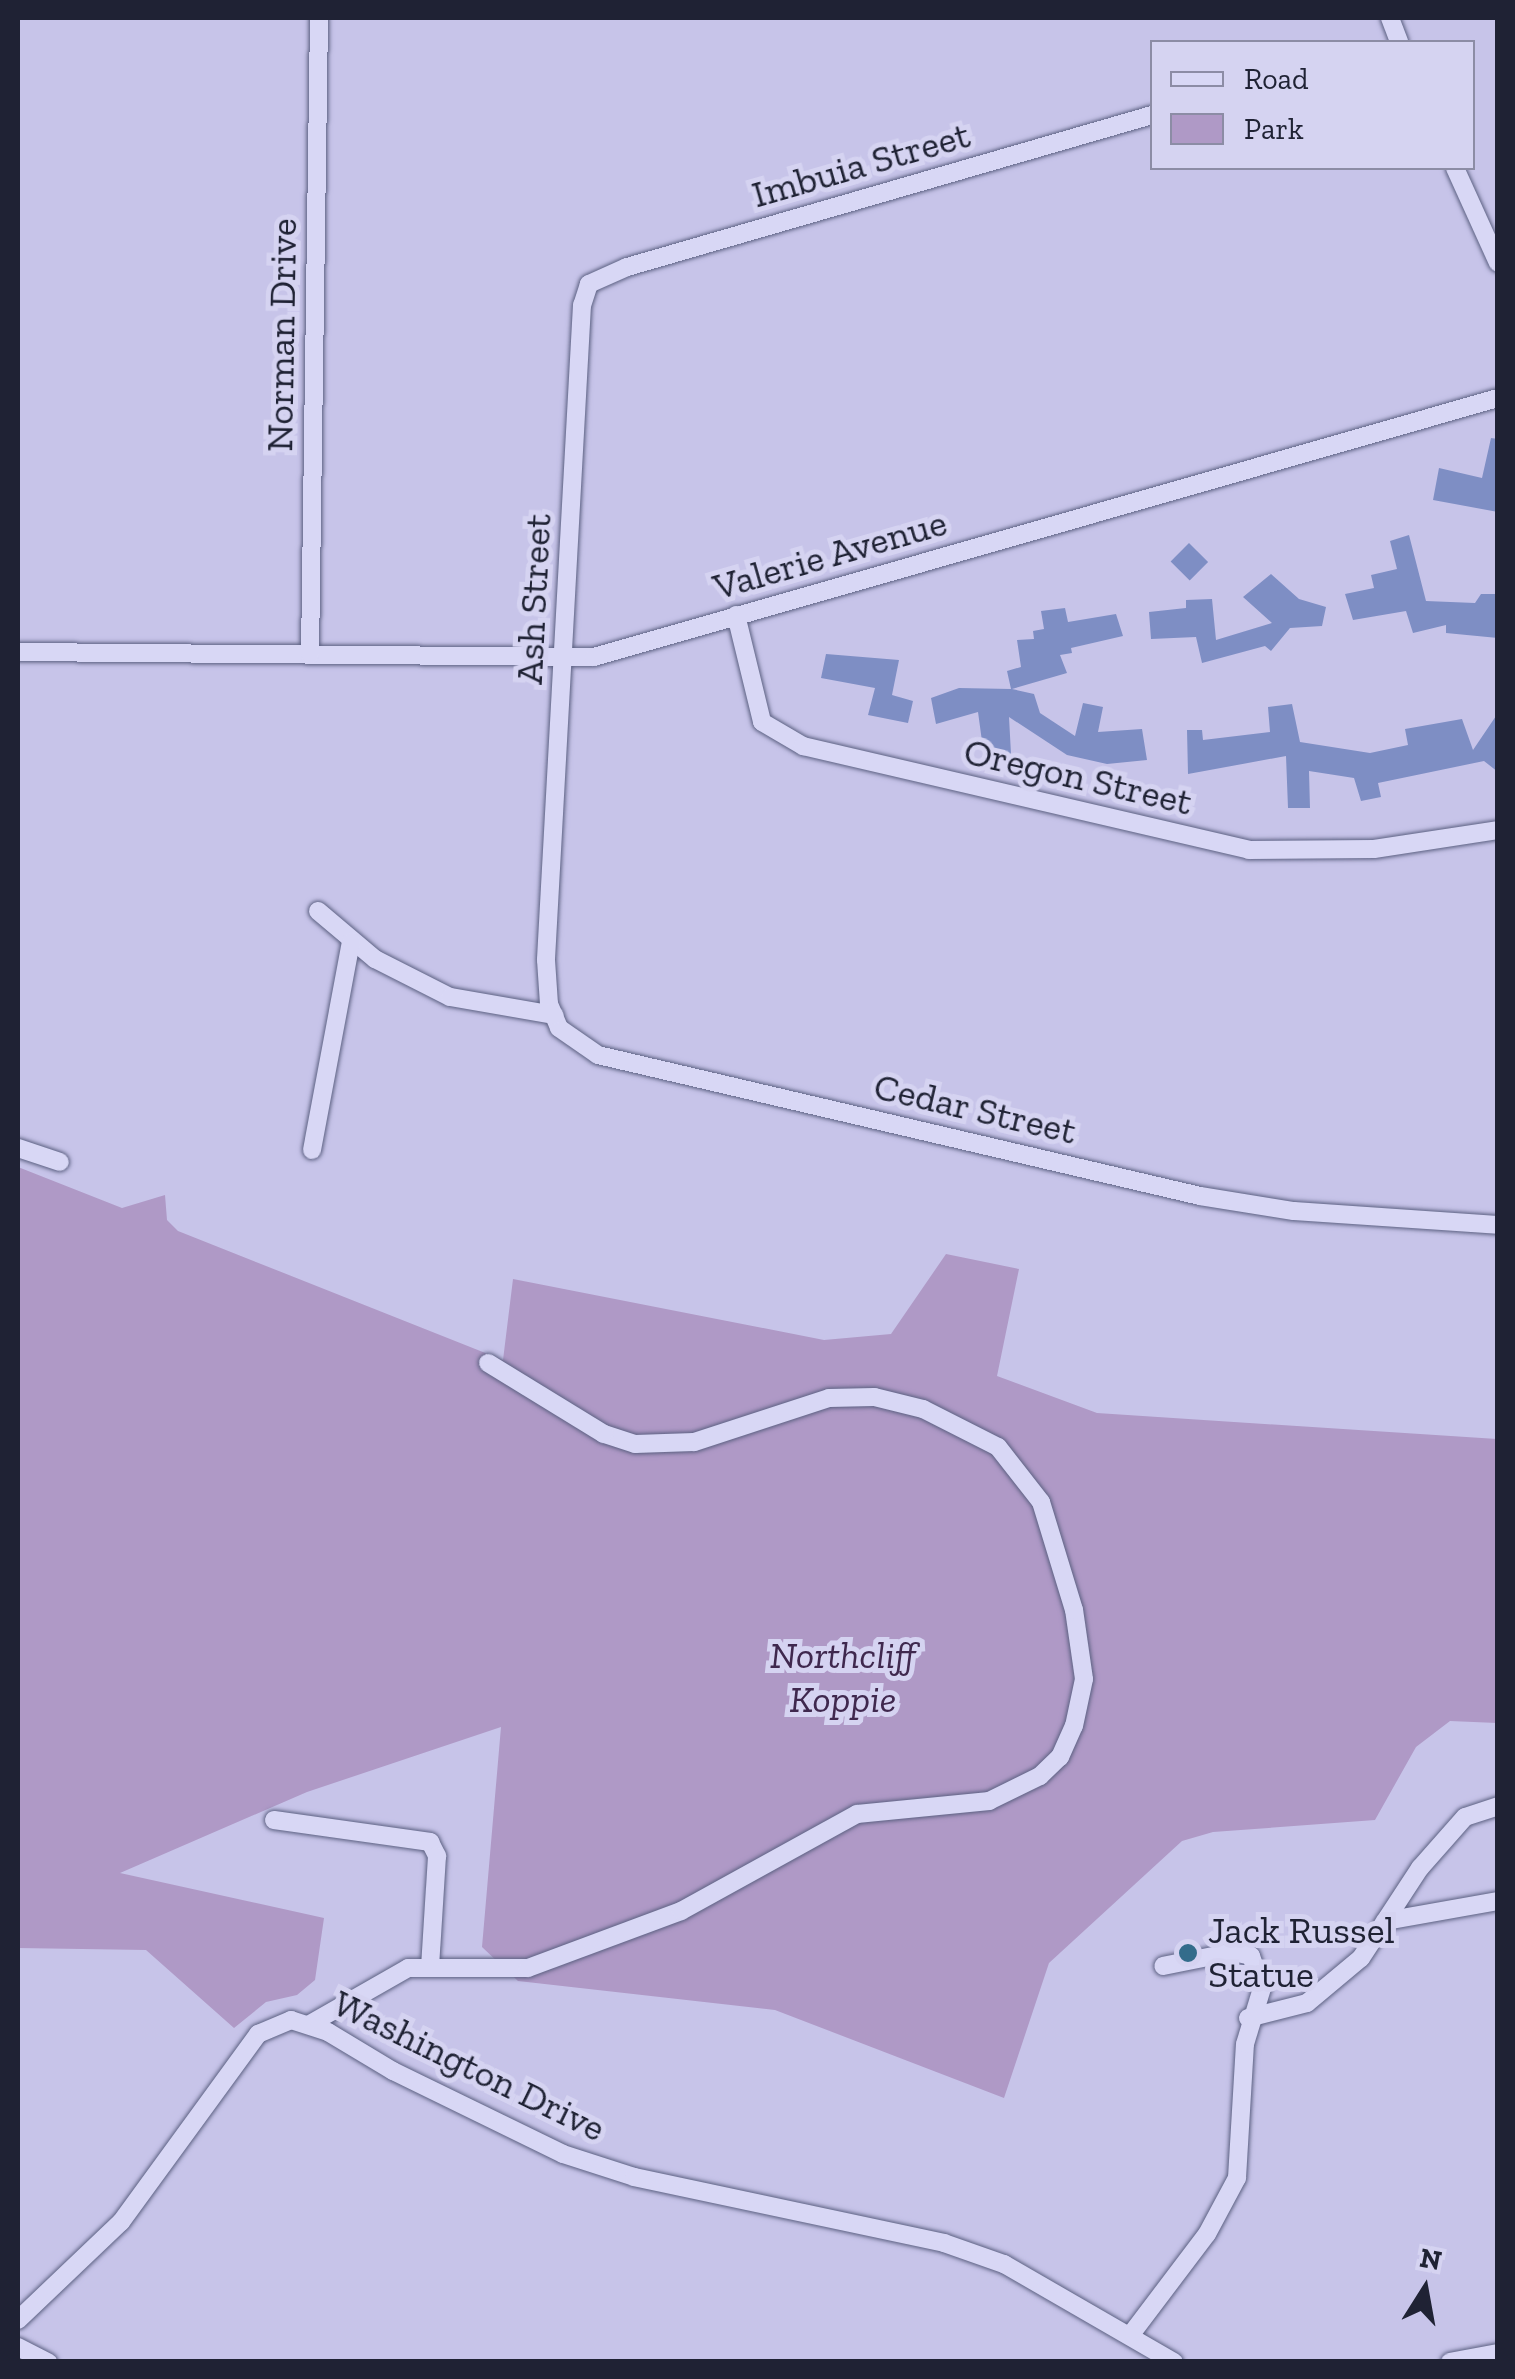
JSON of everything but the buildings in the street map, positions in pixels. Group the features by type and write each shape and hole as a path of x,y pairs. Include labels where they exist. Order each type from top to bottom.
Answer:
{"street":[{"name":"Norman Drive","path":"310,654 319,18"},
{"name":"Imbuia Street","path":"590,284 627,267 1150,115"},
{"path":"1456,170 1498,262"},
{"name":"Ash Street","path":"554,1015 547,987 549,919 582,306 590,284"},
{"name":"Valerie Avenue","path":"18,652 310,654 564,662 1498,398"},
{"name":"Oregon Street","path":"736,615 762,722 802,746 1249,850 1374,849 1498,830"},
{"path":"318,911 352,942 450,997 554,1015"},
{"path":"312,1150 352,942"},
{"name":"Cedar Street","path":"554,1015 578,1046 598,1055 1200,1196 1294,1211 1498,1225"},
{"path":"18,1148 60,1162"},
{"path":"310,2024 354,1993 408,1968 528,1968 680,1911 858,1814 989,1801 1040,1776 1060,1757 1084,1678 1074,1610 1042,1502 1017,1463 969,1430 923,1409 874,1397 829,1398 694,1442 635,1444 604,1434 488,1363"},
{"path":"1248,2018 1308,2002 1361,1958 1465,1817 1498,1806"},
{"path":"274,1820 430,1842 437,1856 430,1967"},
{"path":"1385,1922 1498,1901"},
{"path":"1132,2333 1207,2234 1237,2178 1248,2018 1262,1988 1251,1956 1233,1952 1163,1966"},
{"name":"Washington Drive","path":"18,2320 122,2222 258,2034 282,2021 310,2024 563,2154 634,2177 944,2243 1042,2282 1132,2333 1174,2362"},
{"path":"18,2347 48,2362"},
{"path":"1450,2362 1498,2353"}],"green space":[{"name":"Northcliff Koppie","path":"18,1167 122,1208 165,1195 167,1220 178,1231 503,1360 513,1279 824,1340 891,1334 946,1254 1019,1269 997,1376 1097,1413 1497,1439 1497,1723 1450,1721 1416,1747 1375,1820 1213,1832 1182,1841 1049,1963 1004,2098 775,2010 518,1981 482,1947 501,1727 307,1792 120,1873 324,1918 315,1980 297,1995 266,2002 234,2028 146,1950 18,1948"}],"place":[{"name":"Jack Russel Statue","path":"1188,1953"}]}
